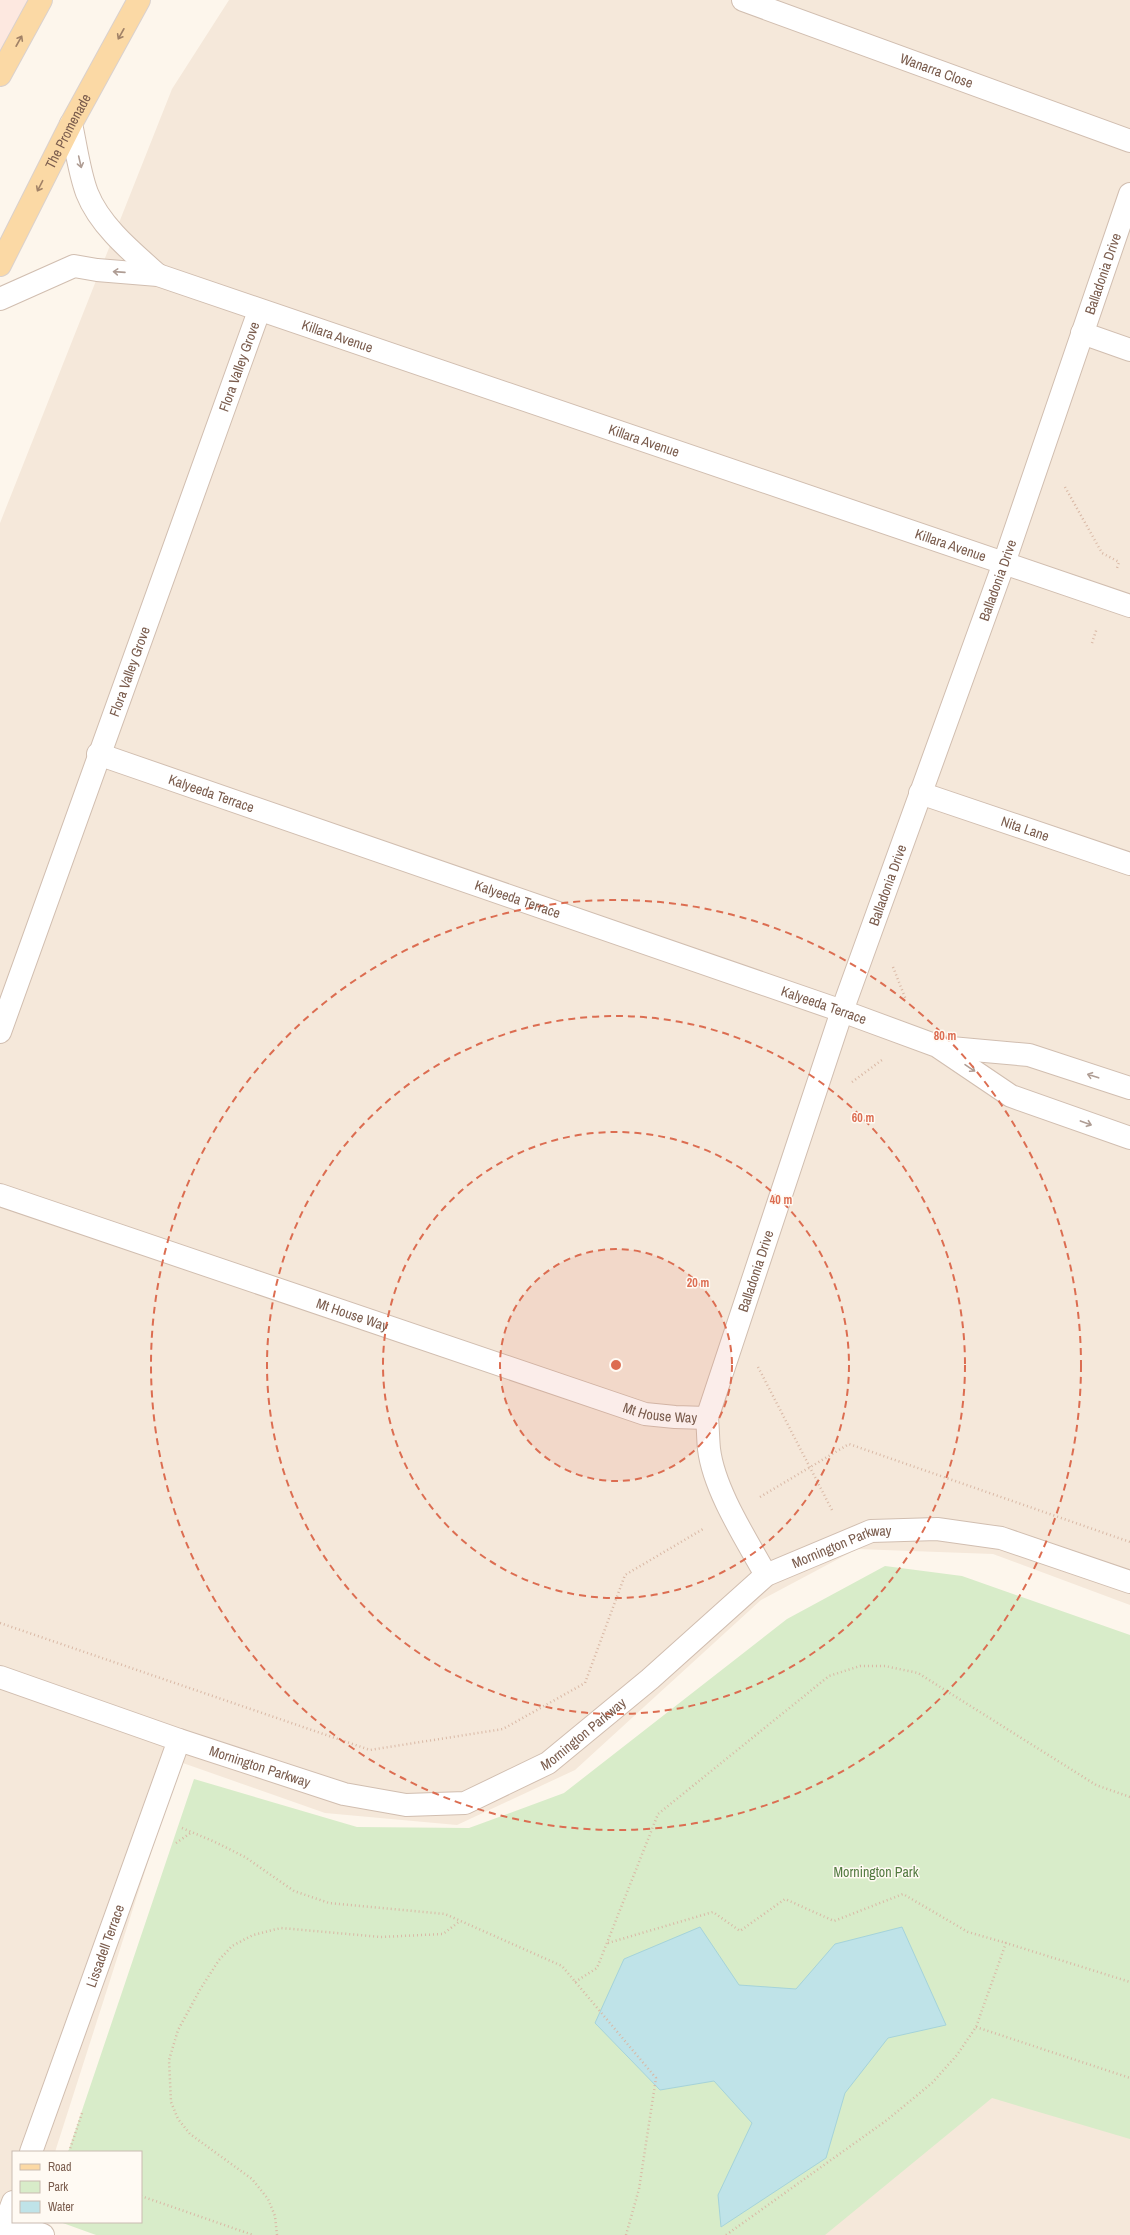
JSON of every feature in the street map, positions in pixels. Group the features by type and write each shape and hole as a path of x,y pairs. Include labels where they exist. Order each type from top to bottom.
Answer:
{"main road":[{"path":"0,75 41,0"},
{"name":"The Promenade","path":"0,265 71,124 139,0"}],"street":[{"name":"Wanarra Close","path":"742,0 1130,140"},
{"name":"Killara Avenue","path":"71,124 87,194 100,215 122,242 158,275"},
{"name":"Balladonia Drive","path":"766,1575 731,1513 709,1450 708,1418 842,1011 1004,563 1130,194"},
{"name":"Killara Avenue","path":"0,299 74,266 158,275 259,311 1130,606"},
{"name":"Flora Valley Grove","path":"0,1032 98,754 259,311"},
{"path":"1082,333 1130,350"},
{"name":"Kalyeeda Terrace","path":"98,754 842,1011 937,1046 1029,1055 1130,1088"},
{"name":"Nita Lane","path":"920,793 1130,864"},
{"name":"Kalyeeda Terrace","path":"937,1046 1011,1096 1130,1138"},
{"name":"Mt House Way","path":"0,1195 645,1414 708,1418"},
{"name":"Mornington Parkway","path":"0,1677 179,1740 344,1794 406,1805 465,1803 548,1763 650,1679 766,1575 871,1531 937,1529 1001,1538 1130,1582"},
{"name":"Lissadell Terrace","path":"31,2151 179,1740"},
{"path":"16,2223 43,2235"}],"path":[{"path":"1064,485 1102,553 1119,562 1092,643"},
{"path":"850,1084 891,1053 906,1001 892,965"},
{"path":"760,1359 757,1367 848,1540"},
{"path":"0,1623 370,1750 503,1729 585,1683 626,1575 849,1444 1130,1542"},
{"path":"575,1982 597,1968 658,1814 829,1676 860,1666 885,1666 918,1673 1096,1785 1130,1797"},
{"path":"148,1825 175,1826 192,1831 245,1857 294,1891 329,1903 445,1914 562,1966 656,2078 639,2189 626,2235"},
{"path":"607,1943 713,1912 740,1931 785,1899 834,1921 903,1894 968,1932 1130,1982"},
{"path":"276,2235 274,2216 268,2198 252,2179 190,2134 178,2119 171,2102 169,2060 178,2030 201,1988 219,1960 232,1946 253,1935 281,1928 381,1937 443,1934 460,1921"},
{"path":"726,2235 886,2120 932,2083 957,2055 976,2027 1006,1943"},
{"path":"976,2027 1130,2078"},
{"path":"142,2196 253,2235"}],"shaded area":[{"path":"0,0 41,0 0,75"},
{"path":"229,0 1130,0 1130,1605 993,1554 857,1549 761,1600 575,1770 457,1825 325,1813 180,1762 55,2151 12,2151 12,2223 0,2235 0,523 172,89"},
{"path":"1004,2067 1130,2111 1130,2235 818,2235"}],"green space":[{"name":"Mornington Park","path":"885,1566 962,1576 1130,1635 1130,2139 992,2098 825,2235 96,2235 63,2223 142,2223 142,2151 68,2151 194,1779 357,1827 469,1828 564,1793 787,1619"}],"water":[{"path":"700,1927 739,1985 796,1989 835,1944 902,1927 946,2025 888,2038 845,2093 826,2158 721,2227 718,2195 752,2123 714,2081 660,2090 595,2023 624,1959"}]}
